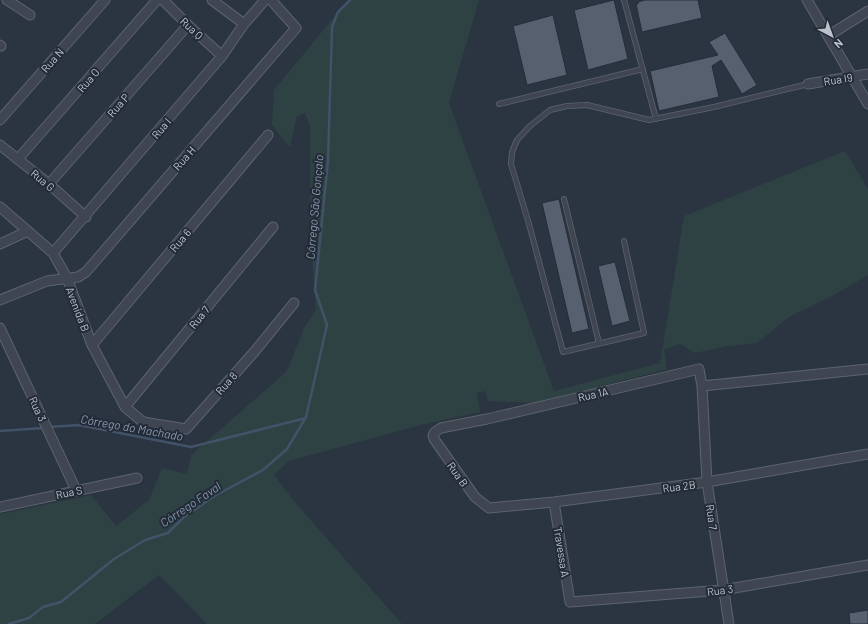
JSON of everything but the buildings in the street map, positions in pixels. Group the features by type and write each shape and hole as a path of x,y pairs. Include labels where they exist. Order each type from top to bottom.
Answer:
{"street":[{"path":"7,0 30,15"},
{"name":"Rua N","path":"0,120 105,0"},
{"name":"Rua O","path":"18,159 157,0"},
{"name":"Rua Q","path":"163,0 222,56"},
{"path":"212,0 244,24"},
{"name":"Rua I","path":"53,253 86,217 222,56 244,24 265,0"},
{"name":"Rua H","path":"0,300 47,281 78,277 86,272 296,28 271,0"},
{"path":"807,0 868,104"},
{"path":"828,36 868,11"},
{"name":"Rua P","path":"49,184 188,25"},
{"name":"Rua I9","path":"808,84 868,74"},
{"name":"Rua 6","path":"92,346 268,135"},
{"name":"Rua G","path":"0,145 49,184 86,217"},
{"name":"Avenida B","path":"0,207 53,253 66,278 92,346 125,407 143,422"},
{"name":"Rua 7","path":"125,407 273,227"},
{"path":"0,244 28,231"},
{"name":"Rua 8","path":"143,422 186,429 294,303"},
{"name":"Rua 3","path":"0,328 76,490"},
{"path":"702,386 868,368"},
{"name":"Rua 7","path":"699,369 702,386 707,482 729,624"},
{"name":"Rua 1A","path":"433,435 441,428 487,419 699,369"},
{"name":"Rua B","path":"433,435 434,439 475,497 489,508"},
{"name":"Rua 2B","path":"489,508 554,502 707,482 868,454"},
{"name":"Rua S","path":"0,507 137,478"},
{"name":"Travessa A","path":"554,502 570,602"},
{"name":"Rua 3","path":"570,602 723,590 868,565"}],"lane":[{"path":"624,0 656,119"},
{"path":"499,104 643,69"},
{"path":"624,241 644,333 563,352 529,224 511,164 512,152 517,140 530,126 550,110 566,106 587,105 649,120 714,107 808,84"},
{"path":"564,199 599,343"}],"green space":[{"path":"348,0 479,0 449,103 554,391 660,363 684,216 845,151 868,189 868,275 834,295 789,317 757,343 728,346 695,353 680,344 664,350 667,369 536,403 488,401 485,391 477,393 480,412 421,425 289,461 274,475 294,501 402,624 207,624 159,575 95,624 0,624 0,514 91,495 116,526 149,500 162,468 187,474 191,455 287,371 304,328 316,310 310,230 310,125 305,113 297,116 290,147 272,125 274,90"}],"waterway":[{"name":"Córrego São Gonçalo","path":"9,624 29,618 43,607 61,602 114,559 145,540 168,533 184,517 216,495 263,470 287,449 306,417 327,325 315,290 328,161 332,27 338,12 350,0"},
{"name":"Córrego do Machado","path":"49,427 79,425 191,447 306,418"},
{"name":"Córrego do Machado","path":"0,431 44,428"}],"water label":[{"name":"Córrego Faval","path":"190,504"}]}
